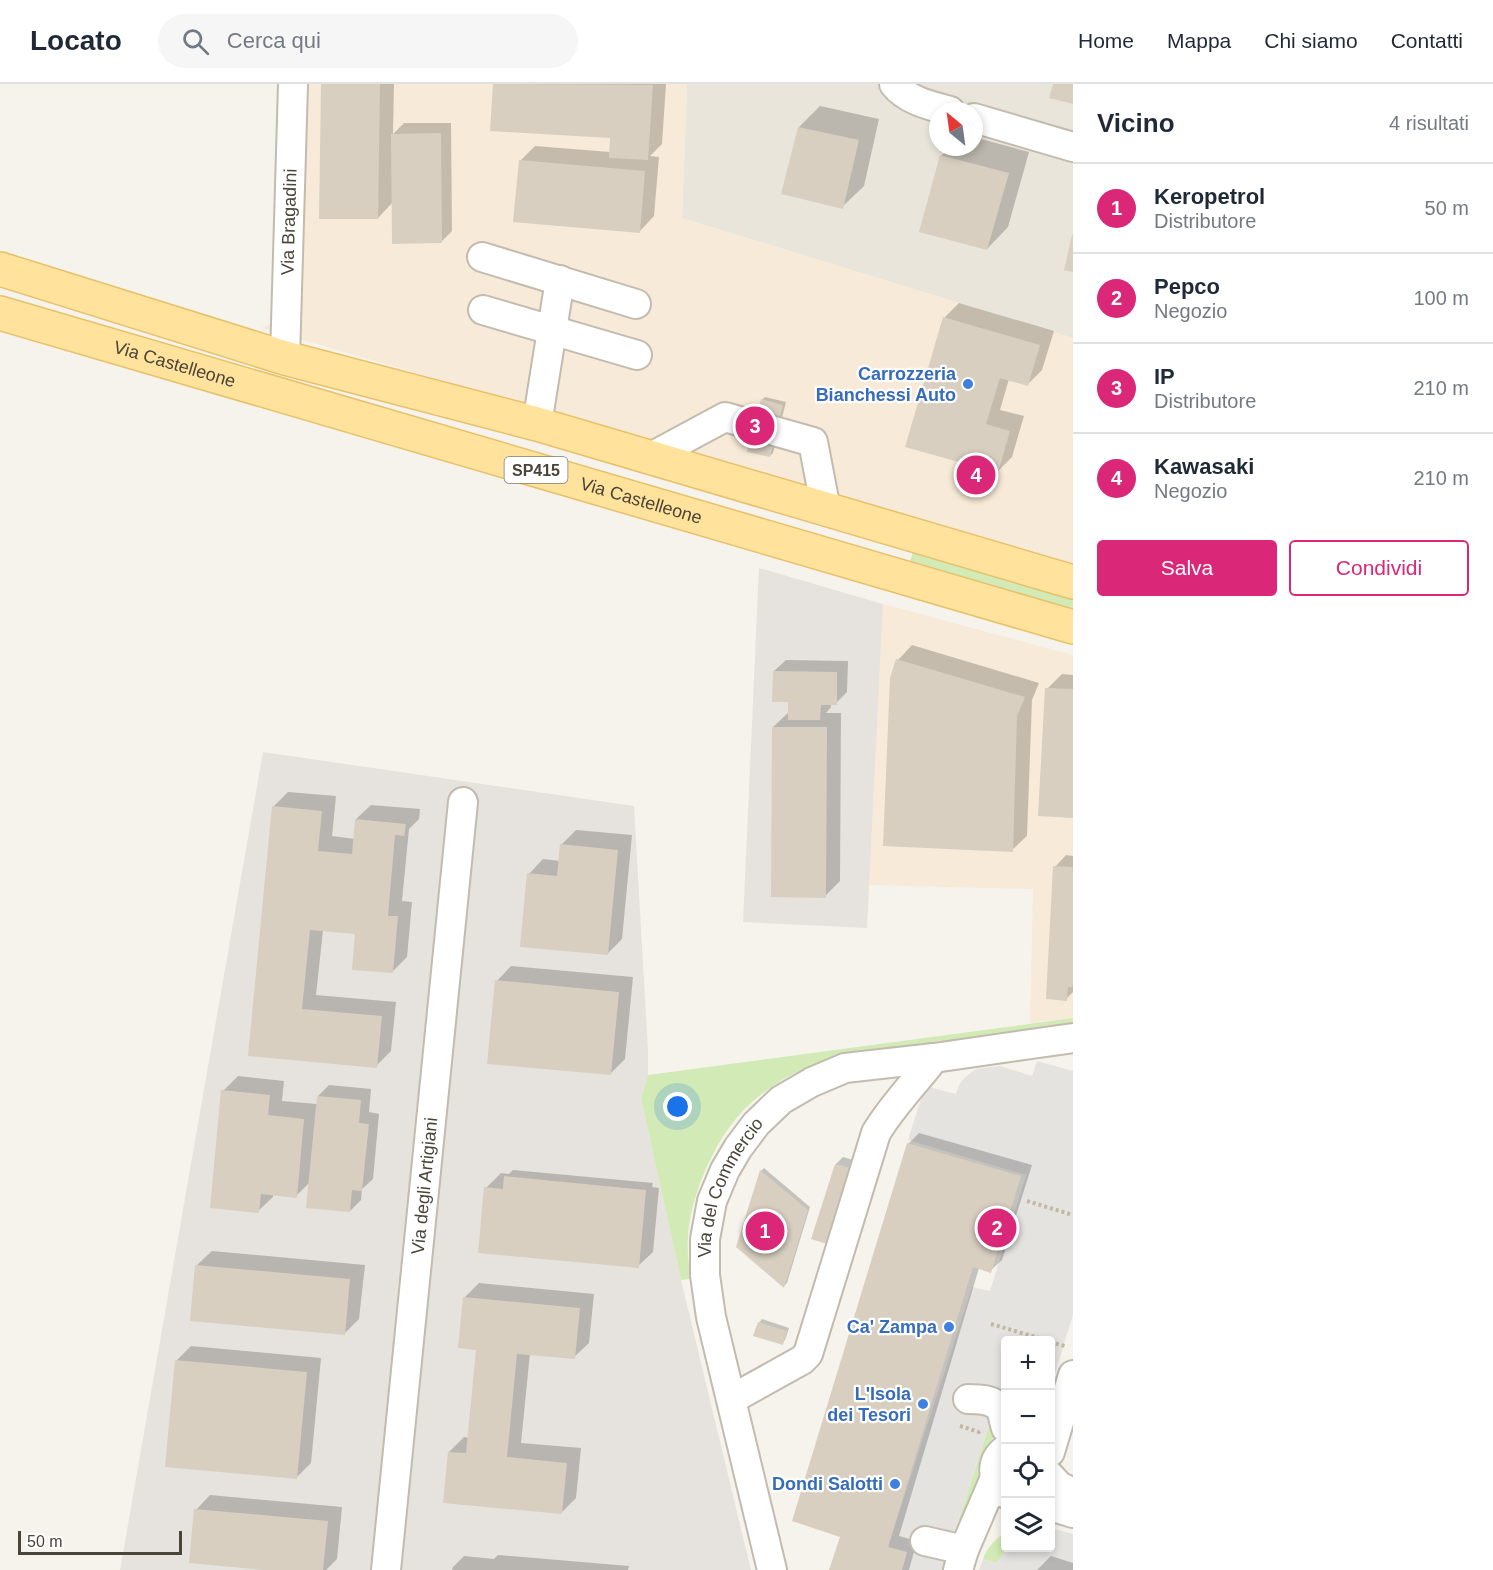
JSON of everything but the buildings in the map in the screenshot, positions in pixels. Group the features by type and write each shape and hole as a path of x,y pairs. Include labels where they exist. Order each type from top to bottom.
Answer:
{"main road":[{"name":"Via Castelleone","path":"0,269 285,358 537,424 1073,582"},
{"name":"Via Castelleone","path":"0,313 1073,627"}],"street":[{"name":"Via Bragadini","path":"285,358 293,84"},
{"path":"894,84 898,90 929,105"},
{"path":"983,121 1073,147"},
{"path":"482,257 636,304"},
{"path":"537,424 560,280"},
{"path":"483,310 637,355"},
{"path":"649,458 725,417 813,442 826,510"},
{"name":"Via degli Artigiani","path":"386,1570 463,802"},
{"name":"Via del Commercio","path":"772,1570 711,1317 705,1275 705,1239 712,1201 725,1170 756,1124 781,1100 812,1082 845,1068 1070,1040"},
{"path":"732,1399 802,1360 808,1354 876,1133 885,1118 934,1058"},
{"path":"1055,1424 1073,1375"},
{"path":"968,1399 989,1401 1000,1409 1001,1413"},
{"path":"1001,1453 994,1463 1001,1489"},
{"path":"1055,1482 1073,1493"},
{"path":"925,1541 961,1560 1001,1495"},
{"path":"1055,1508 1073,1513"}],"path":[{"path":"1027,1202 1073,1215"},
{"path":"991,1324 1030,1336"},
{"path":"1055,1343 1065,1346"}],"shaded area":[{"path":"288,84 687,84 682,218 1073,338 1073,563 261,328 275,322"},
{"path":"687,84 1073,84 1073,338 682,218"},
{"path":"759,568 883,604 867,928 743,922"},
{"path":"883,604 1073,655 1073,1018 1030,1023 1033,889 869,885"},
{"path":"263,752 634,806 648,1051 648,1075 641,1098 681,1280 751,1570 120,1570"},
{"path":"1037,1061 1073,1071 1073,1315 1055,1373 1055,1336 1001,1336 1001,1415 994,1417 989,1426 942,1570 902,1570 907,1552 888,1547 972,1287 990,1291 1026,1175 908,1140 925,1086 956,1094 965,1077 976,1069 1000,1066 1032,1076"},
{"path":"1055,1529 1073,1534 1073,1570 979,1570 983,1559 997,1563 1004,1552 1055,1552"}],"green space":[{"path":"913,552 1073,598 1073,609 910,561"},
{"path":"1073,1018 1073,1025 835,1057 780,1081 760,1095 741,1113 713,1154 693,1205 690,1221 688,1248 690,1279 681,1280 641,1098 648,1075"},
{"path":"995,1425 995,1436 980,1460 978,1473 980,1489 955,1531 989,1426"},
{"path":"1001,1536 1001,1552 1004,1552 997,1563 983,1559 992,1544"}],"place":[{"name":"Carrozzeria Bianchessi Auto","path":"968,384"},
{"name":"IP","path":"755,426"},
{"name":"Kawasaki","path":"976,475"},
{"name":"Pepco","path":"997,1228"},
{"name":"Keropetrol","path":"765,1231"},
{"name":"Ca' Zampa","path":"949,1327"},
{"name":"L'Isola dei Tesori","path":"923,1404"},
{"name":"Dondi Salotti","path":"895,1484"}]}
